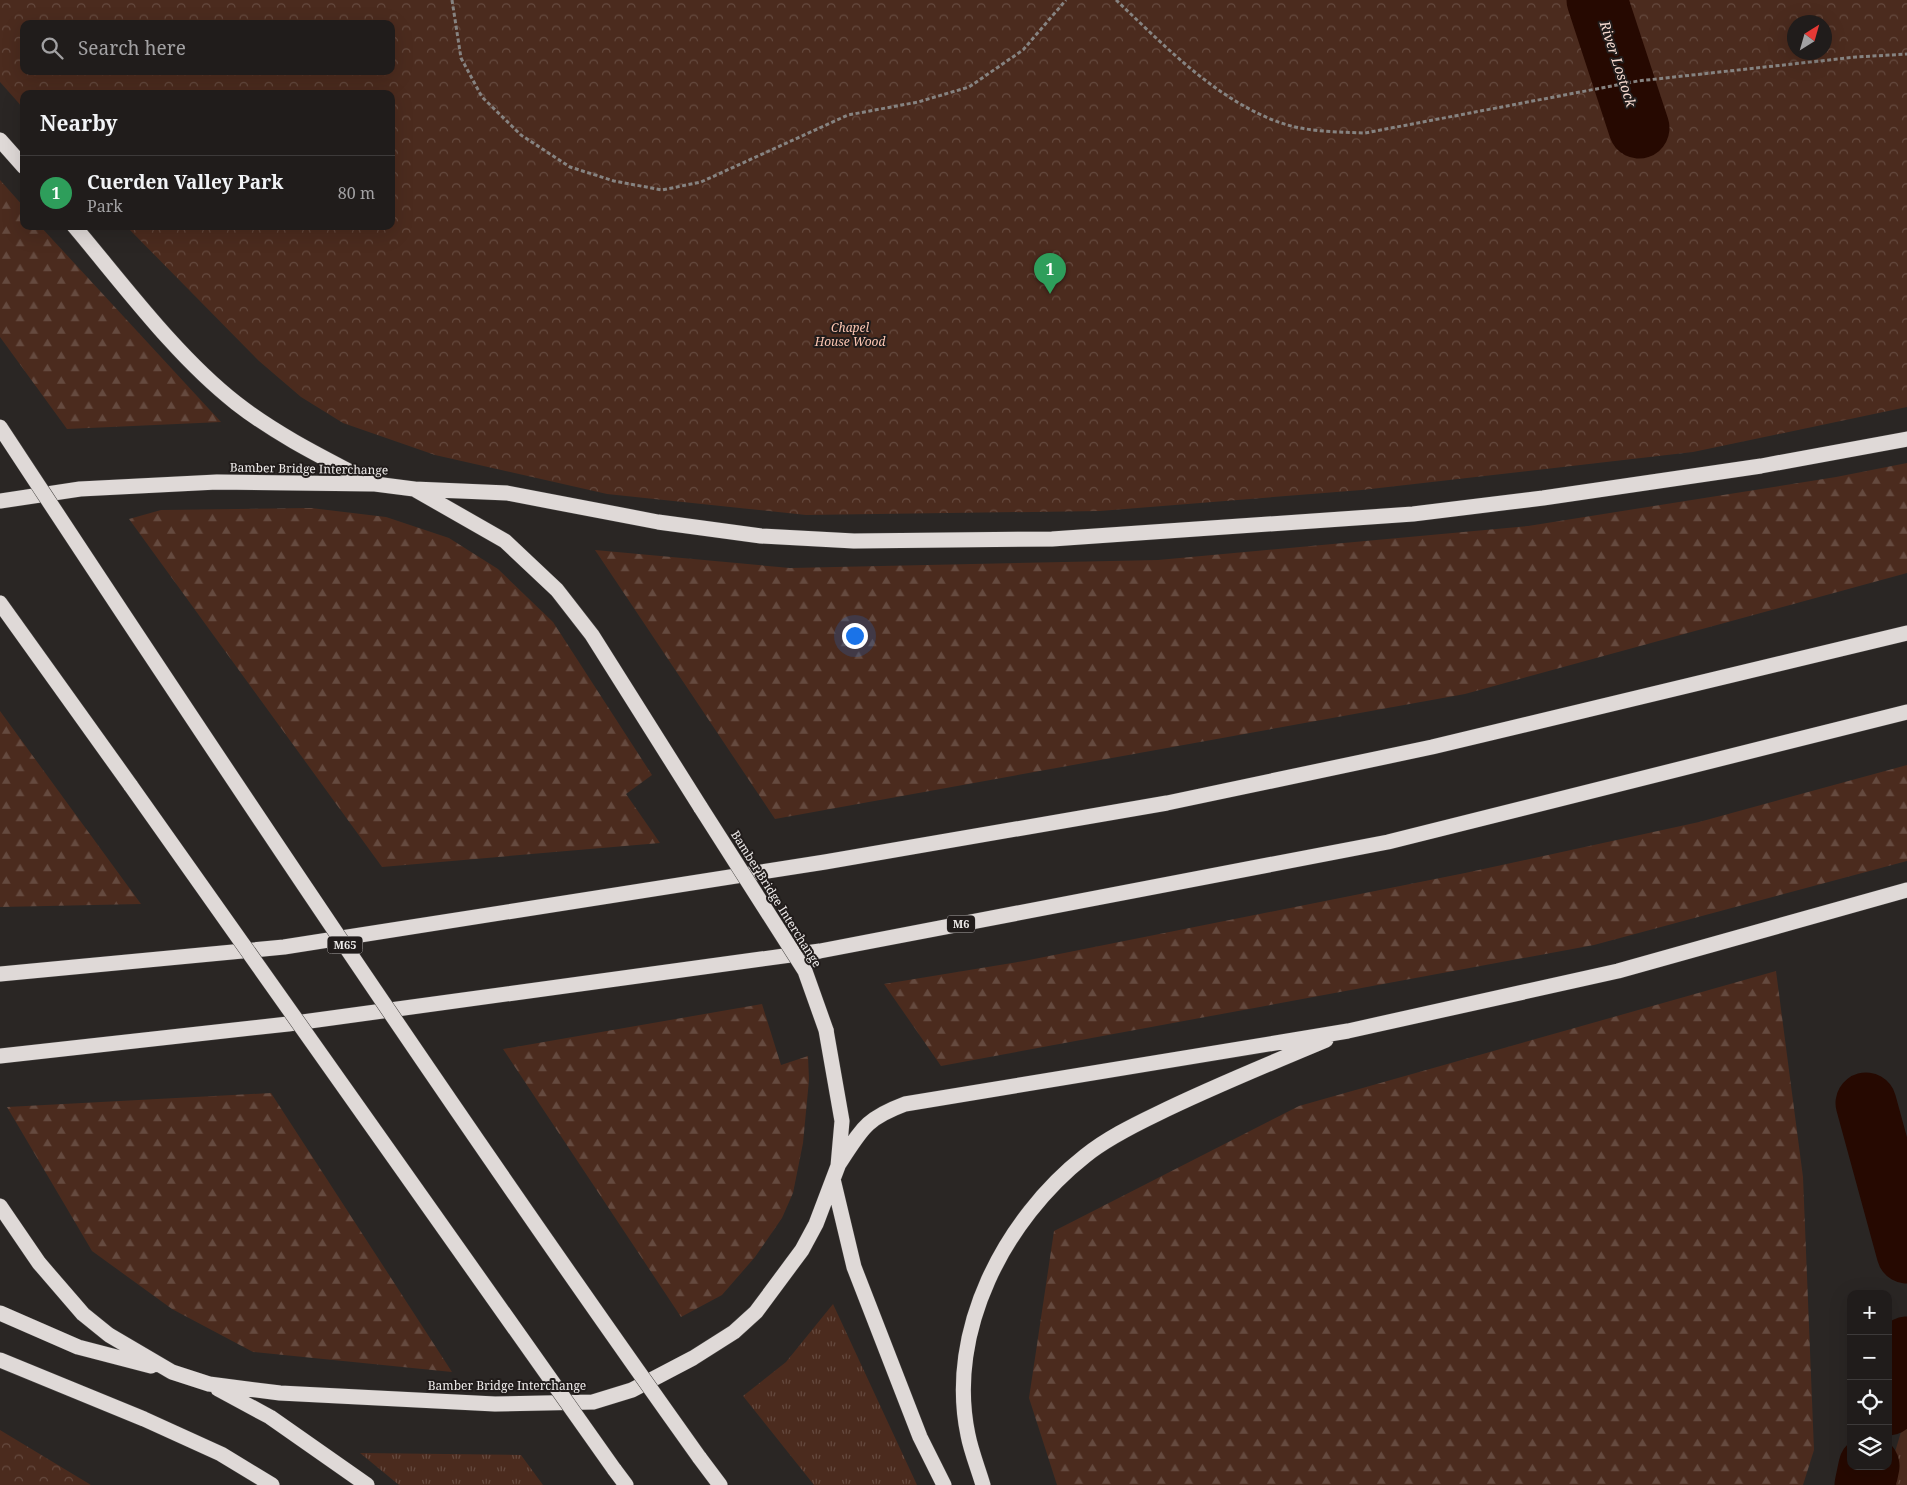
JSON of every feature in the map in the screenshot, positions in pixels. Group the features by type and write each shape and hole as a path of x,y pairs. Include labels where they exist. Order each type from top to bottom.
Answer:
{"highway":[{"path":"0,140 20,163"},
{"path":"77,230 174,345 236,402 304,448 375,484"},
{"name":"M65","path":"0,427 193,720 545,1241 720,1485"},
{"path":"414,489 508,493 658,522 761,536 854,541 1052,539 1413,514 1544,498 1761,466 1907,438"},
{"name":"Bamber Bridge Interchange","path":"0,501 80,489 217,482 375,484 414,489 505,541 557,590 592,635 804,971 826,1030 842,1121 836,1173 816,1224 802,1250 756,1312 734,1332 693,1358 632,1390 593,1402 495,1404 280,1393 209,1384 172,1372 109,1336 84,1314 39,1263 0,1206"},
{"path":"0,603 626,1485"},
{"path":"0,974 284,947 825,862 1157,805 1432,747 1907,633"},
{"name":"M6","path":"0,1056 288,1024 820,951 1388,842 1907,712"},
{"path":"944,1485 920,1437 854,1267 836,1173 863,1126 884,1112 905,1104 1348,1031 1618,971 1907,890"},
{"path":"983,1485 967,1434 964,1386 967,1352 977,1310 989,1276 1004,1246 1040,1198 1085,1155 1127,1129 1197,1094 1348,1031"},
{"path":"0,1313 78,1347 172,1372"},
{"path":"0,1360 144,1419 221,1454 272,1485"},
{"path":"209,1384 270,1417 368,1485"}],"path":[{"path":"452,0 461,58 482,96 521,135 570,167 614,181 662,190 700,182 848,115 918,102 969,87 1023,50 1066,0"},
{"path":"1116,0 1174,55 1207,81 1242,104 1282,123 1319,131 1365,133 1584,93 1638,81 1856,57 1907,54"}],"green space":[{"name":"Chapel House Wood","path":"0,0 1907,0 1907,407 1693,452 1362,490 1100,511 806,515 607,494 435,455 343,423 301,397 259,361 130,230 395,230 395,90 20,90 20,104 0,82"},
{"path":"0,180 20,202 20,230 44,230 221,422 67,429 0,337"},
{"path":"1907,463 1907,573 1465,694 775,819 595,550 790,568 1158,560 1528,526 1836,477"},
{"path":"311,508 386,517 449,538 498,569 553,622 652,775 626,794 660,843 382,867 129,519 161,510"},
{"path":"0,711 141,904 0,907"},
{"path":"1907,765 1907,861 1594,945 941,1066 884,984 1024,961 1465,873 1699,822"},
{"path":"1776,971 1803,1177 1814,1450 1803,1485 1057,1485 1029,1398 1054,1231 1299,1106"},
{"path":"762,1004 781,1065 808,1056 809,1080 803,1143 793,1193 782,1218 755,1257 722,1295 681,1317 503,1049"},
{"path":"271,1093 452,1372 253,1352 172,1309 92,1251 7,1107"},
{"path":"833,1304 917,1485 814,1485 743,1396 786,1362"},
{"path":"1907,1412 1907,1485 1885,1485 1890,1470 1892,1470 1892,1462"},
{"path":"0,1430 91,1485 0,1485"},
{"path":"360,1453 521,1455 543,1485 399,1485"}],"waterway":[{"name":"River Lostock","path":"1597,0 1639,128"},
{"name":"River Lostock","path":"1866,1103 1907,1253"},
{"name":"River Lostock","path":"1892,1393 1907,1347"},
{"name":"River Lostock","path":"1865,1485 1868,1470"}],"place":[{"name":"Cuerden Valley Park","path":"1050,294"}]}
